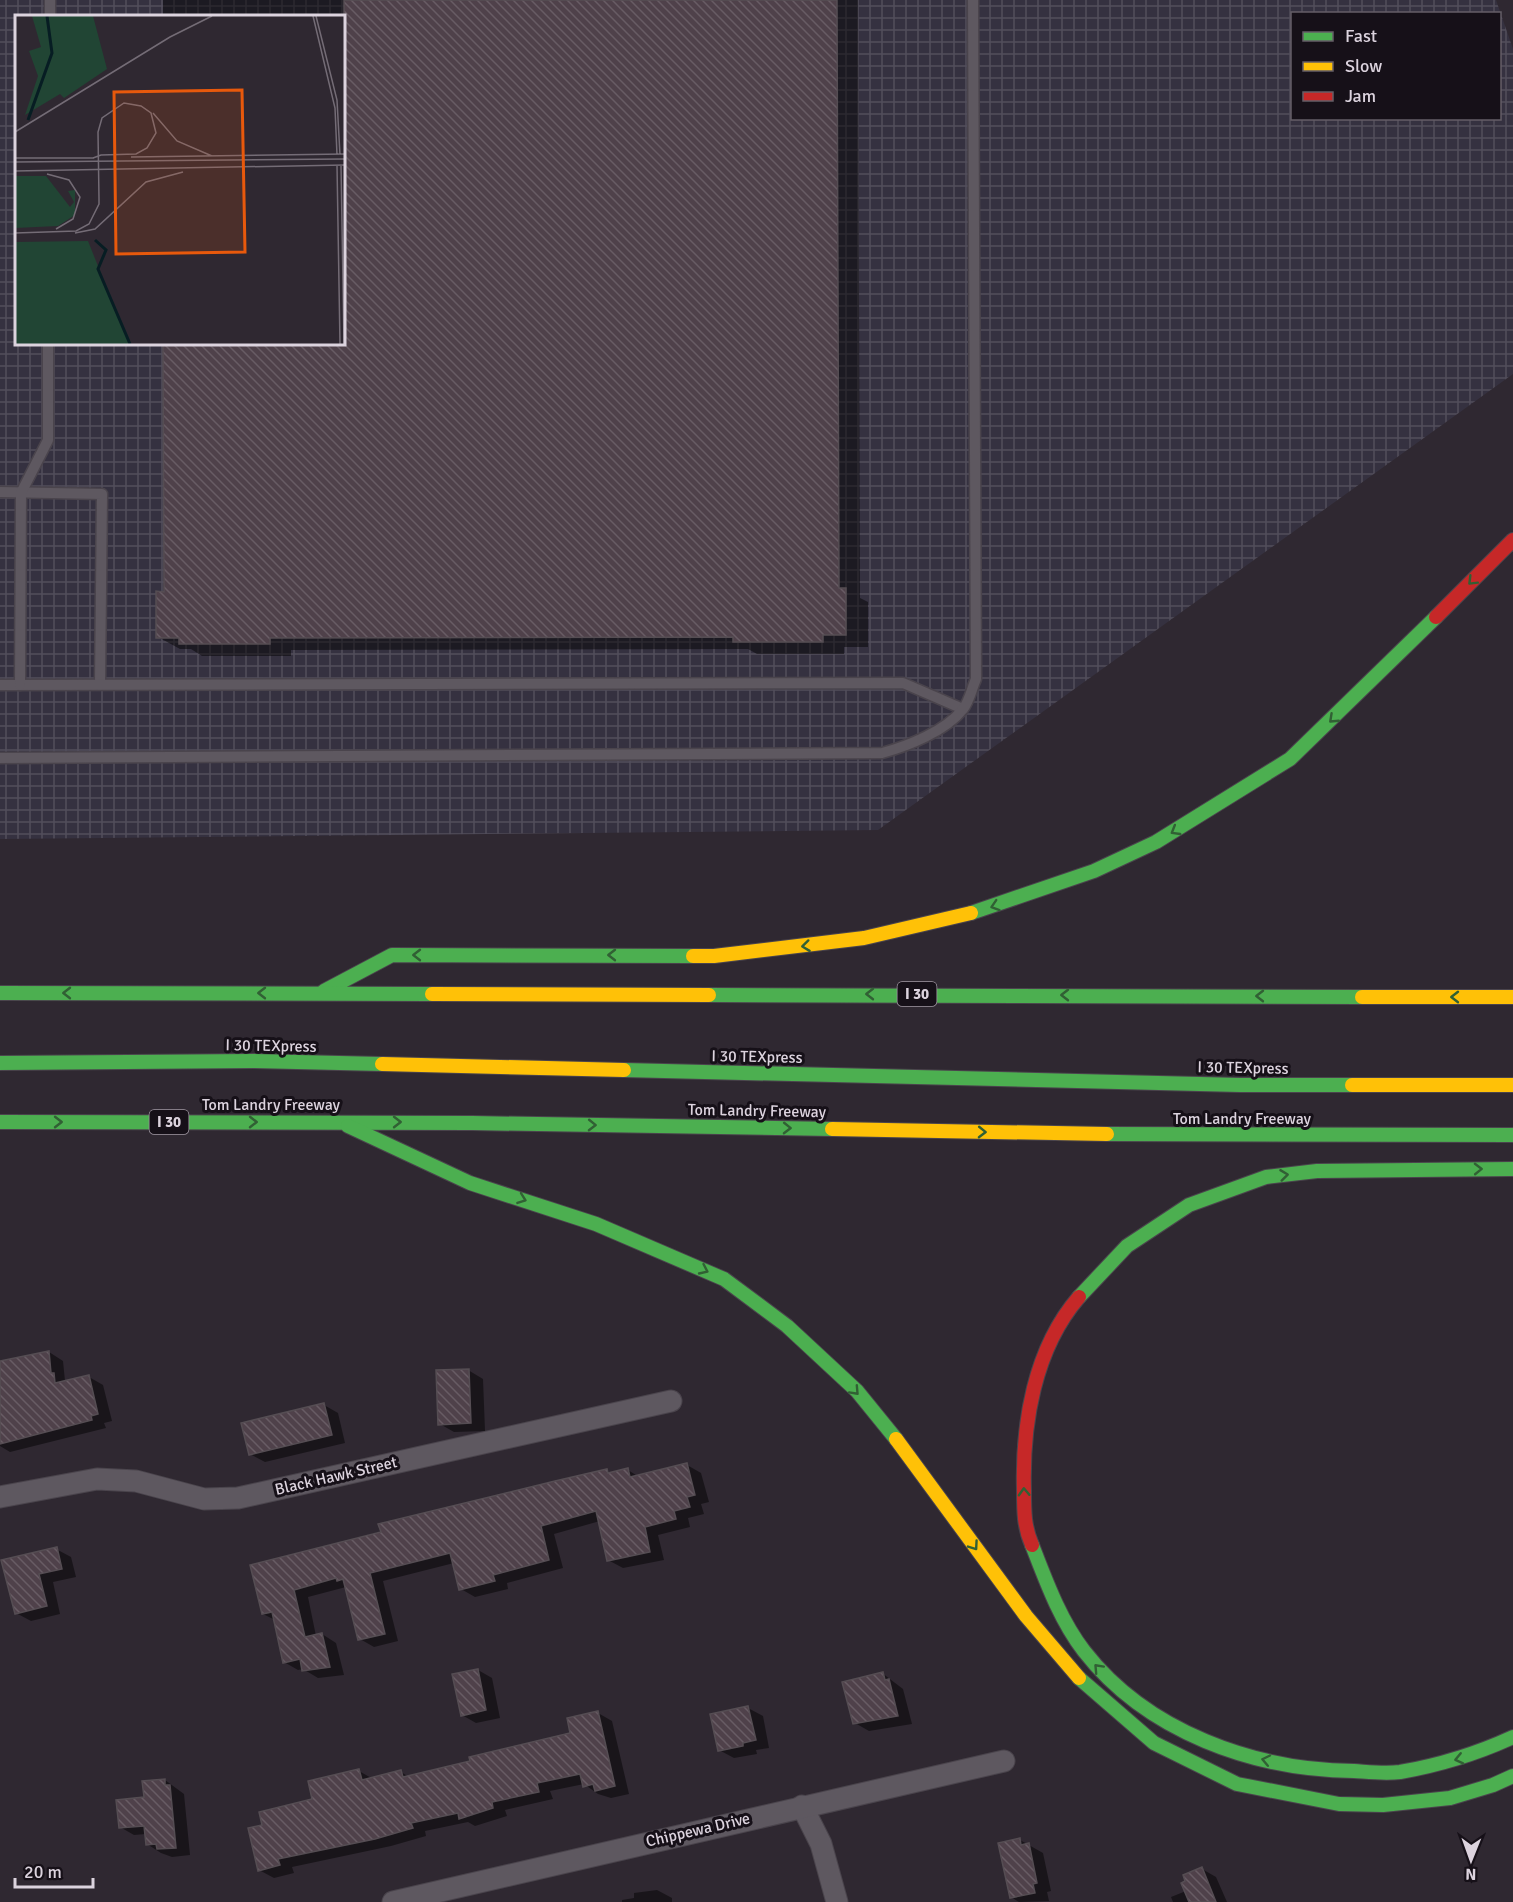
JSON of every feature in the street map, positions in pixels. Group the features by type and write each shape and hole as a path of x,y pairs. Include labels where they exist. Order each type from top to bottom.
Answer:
{"highway":[{"path":"320,993 392,955 714,956 864,938 971,914 1094,871 1156,842 1290,759 1348,705 1513,540"},
{"name":"I 30","path":"0,993 1513,997"},
{"name":"I 30 TEXpress","path":"0,1063 253,1061 1240,1085 1513,1085"},
{"name":"Tom Landry Freeway","path":"0,1122 339,1122 1196,1136 1513,1136"},
{"path":"339,1122 466,1182 511,1195 665,1252 724,1280 791,1329 832,1366 892,1430 1003,1587 1060,1658 1113,1713 1142,1737 1182,1762 1228,1782 1274,1796 1309,1802 1354,1805 1401,1806 1433,1800 1500,1782 1513,1776"},
{"path":"1513,1169 1317,1171 1266,1177 1189,1205 1127,1246 1072,1308 1050,1341 1027,1416 1023,1459 1025,1529 1055,1602 1083,1650 1113,1684 1167,1722 1198,1739 1249,1756 1315,1771 1398,1772 1472,1756 1513,1737"}],"street":[{"name":"Black Hawk Street","path":"0,1497 97,1479 136,1480 204,1499 238,1498 671,1401"},
{"name":"Chippewa Drive","path":"393,1902 1004,1761"},
{"path":"802,1806 821,1844 837,1902"}],"lane":[{"path":"0,758 882,753 913,745 963,709 976,679 977,645 973,0"},
{"path":"20,685 21,493 48,440 48,345"},
{"path":"0,492 102,494 100,684"},
{"path":"0,685 903,683 963,709"}],"shaded area":[{"path":"0,0 1496,0 1500,12 1291,12 1291,120 1501,120 1501,14 1513,49 1513,374 878,830 0,839"}],"building":[{"path":"344,0 837,0 839,588 846,588 846,635 823,635 823,642 733,642 733,637 270,638 270,644 179,644 179,638 156,638 156,591 164,592 163,345 345,345"},
{"path":"49,1351 51,1373 54,1373 55,1383 89,1375 98,1414 91,1416 92,1420 0,1444 0,1361"},
{"path":"469,1369 471,1423 438,1425 436,1370"},
{"path":"324,1403 332,1435 249,1455 241,1423"},
{"path":"687,1463 695,1495 687,1497 690,1507 674,1511 676,1519 645,1527 650,1552 607,1561 596,1511 541,1526 549,1560 493,1575 495,1581 459,1590 450,1553 370,1573 385,1634 358,1640 343,1579 337,1581 336,1578 294,1590 305,1637 322,1633 330,1667 302,1671 300,1659 283,1663 272,1612 262,1614 250,1565 381,1532 378,1524 555,1481 607,1469 608,1473 628,1468 630,1477"},
{"path":"57,1547 62,1569 39,1574 47,1606 15,1614 1,1560"},
{"path":"478,1669 486,1710 461,1716 452,1674"},
{"path":"883,1672 885,1680 889,1679 898,1716 853,1724 842,1682"},
{"path":"748,1706 756,1740 743,1743 743,1746 718,1751 710,1714"},
{"path":"598,1711 615,1786 595,1791 593,1784 583,1787 580,1774 537,1783 539,1792 492,1802 493,1808 459,1819 458,1813 411,1823 413,1828 375,1839 278,1859 280,1865 258,1871 248,1828 262,1825 259,1812 312,1799 308,1781 359,1769 362,1780 401,1770 403,1777 470,1761 469,1757 570,1733 567,1718"},
{"path":"165,1779 165,1785 170,1785 176,1848 157,1849 156,1844 146,1845 144,1826 119,1828 116,1800 144,1797 142,1781"},
{"path":"1020,1838 1021,1845 1029,1843 1037,1883 1033,1884 1035,1893 1010,1898 998,1843"},
{"path":"1202,1867 1216,1902 1189,1902 1181,1883 1185,1881 1183,1875"}],"traffic: fast":[{"path":"971,913 1094,871 1156,842 1290,759 1436,617"},
{"path":"324,991 392,955 693,956"},
{"path":"0,993 432,994"},
{"path":"709,995 1362,997"},
{"path":"0,1063 253,1061 382,1064"},
{"path":"624,1070 1240,1085 1352,1085"},
{"path":"0,1122 472,1123 832,1129"},
{"path":"348,1126 470,1183 596,1224 724,1279 787,1326 857,1391 896,1439"},
{"path":"1107,1134 1513,1135"},
{"path":"1079,1297 1127,1246 1189,1205 1266,1177 1317,1171 1513,1169"},
{"path":"1032,1545 1061,1613 1084,1651 1110,1679 1139,1704 1205,1741 1241,1754 1278,1763 1316,1769 1389,1773 1415,1769 1472,1754 1513,1737"},
{"path":"1079,1678 1154,1743 1237,1784 1339,1804 1383,1805 1450,1798 1493,1785 1513,1776"}],"traffic: slow":[{"path":"693,956 714,956 864,938 971,913"},
{"path":"432,994 709,995"},
{"path":"1362,997 1513,997"},
{"path":"382,1064 624,1070"},
{"path":"1352,1085 1513,1085"},
{"path":"832,1129 1107,1134"},
{"path":"896,1439 1026,1616 1079,1678"}],"traffic: jam":[{"path":"1436,617 1513,540"},
{"path":"1032,1545 1026,1525 1024,1505 1025,1440 1029,1414 1041,1364 1051,1340 1079,1297"}]}
